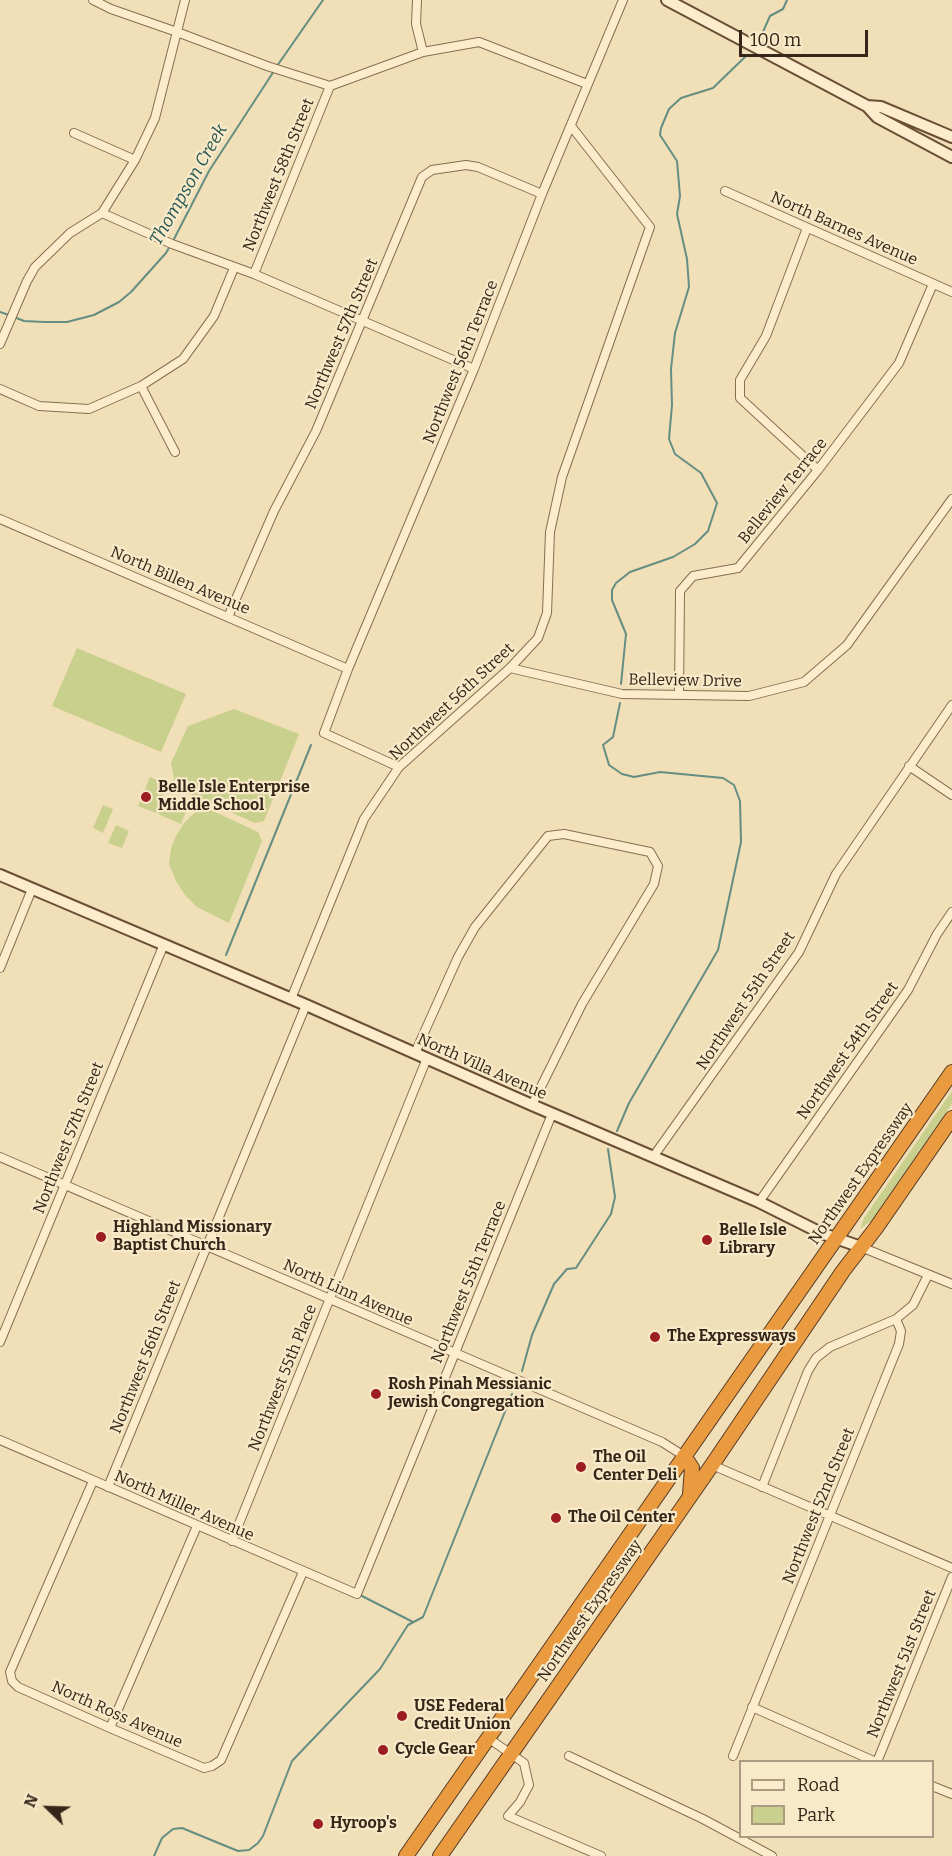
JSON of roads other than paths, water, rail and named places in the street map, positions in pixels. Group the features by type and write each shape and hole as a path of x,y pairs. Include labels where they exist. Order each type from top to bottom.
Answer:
{"highway":[{"name":"Northwest Expressway","path":"406,1856 952,1072"},
{"name":"Northwest Expressway","path":"440,1856 712,1465 772,1373 952,1118"},
{"path":"684,1456 692,1468 690,1496"}],"street":[{"path":"93,0 111,9 267,66 330,86 423,52 479,42 587,84"},
{"path":"0,344 35,267 70,233 102,213 135,160 155,118 185,0"},
{"path":"417,0 416,24 423,52"},
{"name":"Northwest 56th Terrace","path":"399,767 324,733 348,669 474,369 542,194 622,0"},
{"path":"667,0 867,106 877,117 952,157"},
{"name":"Northwest 58th Street","path":"254,274 330,86"},
{"path":"867,106 881,107 952,137"},
{"name":"Northwest 56th Street","path":"291,999 364,819 399,767 510,668 538,638 547,613 550,532 562,477 650,227 571,126"},
{"path":"74,133 135,160"},
{"name":"Northwest 57th Street","path":"228,617 274,511 316,431 422,177 432,170 466,165 478,167 542,194"},
{"name":"North Barnes Avenue","path":"725,191 952,292"},
{"path":"102,213 181,247 254,274 474,369"},
{"path":"807,228 766,336 740,380 740,398 818,470"},
{"name":"Northwest 58th Street","path":"0,389 39,406 89,410 141,386 183,359 214,316 234,268"},
{"name":"Belleview Terrace","path":"679,695 680,591 693,576 738,568 818,470 899,363 933,284"},
{"path":"141,386 175,452"},
{"name":"Belleview Drive","path":"510,668 622,694 749,696 804,682 847,645 952,499"},
{"name":"North Billen Avenue","path":"0,519 348,669"},
{"name":"Northwest 55th Street","path":"653,1157 799,952 836,874 952,705"},
{"path":"909,766 952,795"},
{"path":"416,1053 458,957 475,927 548,836 564,834 651,852 658,866 654,884 582,1004 532,1106"},
{"name":"North Villa Avenue","path":"0,875 759,1202 806,1226 952,1284"},
{"path":"0,968 32,889"},
{"name":"Northwest 54th Street","path":"759,1202 908,990 936,934 952,912"},
{"name":"Northwest 57th Street","path":"0,1342 164,945"},
{"name":"Northwest 56th Street","path":"108,1487 306,1005"},
{"name":"Northwest 55th Place","path":"232,1541 427,1059"},
{"name":"Northwest 55th Terrace","path":"357,1594 552,1114"},
{"name":"North Linn Avenue","path":"0,1157 662,1442 684,1456"},
{"path":"762,1487 812,1364 830,1347 896,1318 913,1305 928,1275"},
{"name":"Northwest 52nd Street","path":"733,1756 900,1344 902,1331 896,1318"},
{"name":"North Miller Avenue","path":"0,1440 357,1594"},
{"path":"712,1465 952,1568"},
{"name":"North Ross Avenue","path":"93,1481 10,1672 12,1681 18,1687 110,1728 204,1768 221,1760 303,1572"},
{"path":"110,1728 197,1526"},
{"name":"Northwest 51st Street","path":"877,1760 952,1577"},
{"path":"752,1707 875,1760"},
{"path":"488,1738 524,1763 529,1785 520,1802 508,1816 601,1856"},
{"path":"569,1756 703,1819 772,1856"},
{"path":"934,1786 952,1794"}],"waterway":[{"name":"Thompson Creek","path":"277,66 323,0"},
{"path":"762,34 770,16 783,9 787,0"},
{"path":"621,684 626,634 612,600 612,590 616,583 630,572 673,557 695,544 708,531 717,503 701,473 675,454 669,439 672,405 671,369 675,333 689,287 687,259 677,214 680,196 677,161 660,135 661,128 669,109 681,98 713,88 746,56"},
{"name":"Thompson Creek","path":"173,241 209,171 274,71"},
{"name":"Thompson Creek","path":"14,317 24,321 67,322 94,315 119,302 131,292 170,246"},
{"name":"Thompson Creek","path":"0,312 9,315"},
{"path":"617,1131 629,1103 718,950 741,842 740,801 734,785 723,778 660,772 634,777 622,774 609,765 603,745 613,737 620,703"},
{"path":"226,955 311,745"},
{"path":"522,1371 532,1335 554,1284 567,1269 576,1268 611,1214 615,1197 608,1149"},
{"path":"154,1856 162,1838 173,1829 182,1828 238,1851 249,1850 258,1843 263,1836 292,1761 380,1669 408,1625 423,1617 512,1394"},
{"path":"362,1596 413,1622"}],"place":[{"name":"Belle Isle Enterprise Middle School","path":"146,797"},
{"name":"Highland Missionary Baptist Church","path":"101,1237"},
{"name":"Belle Isle Library","path":"707,1240"},
{"name":"The Expressways","path":"655,1337"},
{"name":"Rosh Pinah Messianic Jewish Congregation","path":"376,1394"},
{"name":"The Oil Center Deli","path":"581,1467"},
{"name":"The Oil Center","path":"556,1518"},
{"name":"USE Federal Credit Union","path":"402,1716"},
{"name":"Cycle Gear","path":"383,1750"},
{"name":"Hyroop's","path":"318,1824"}]}
